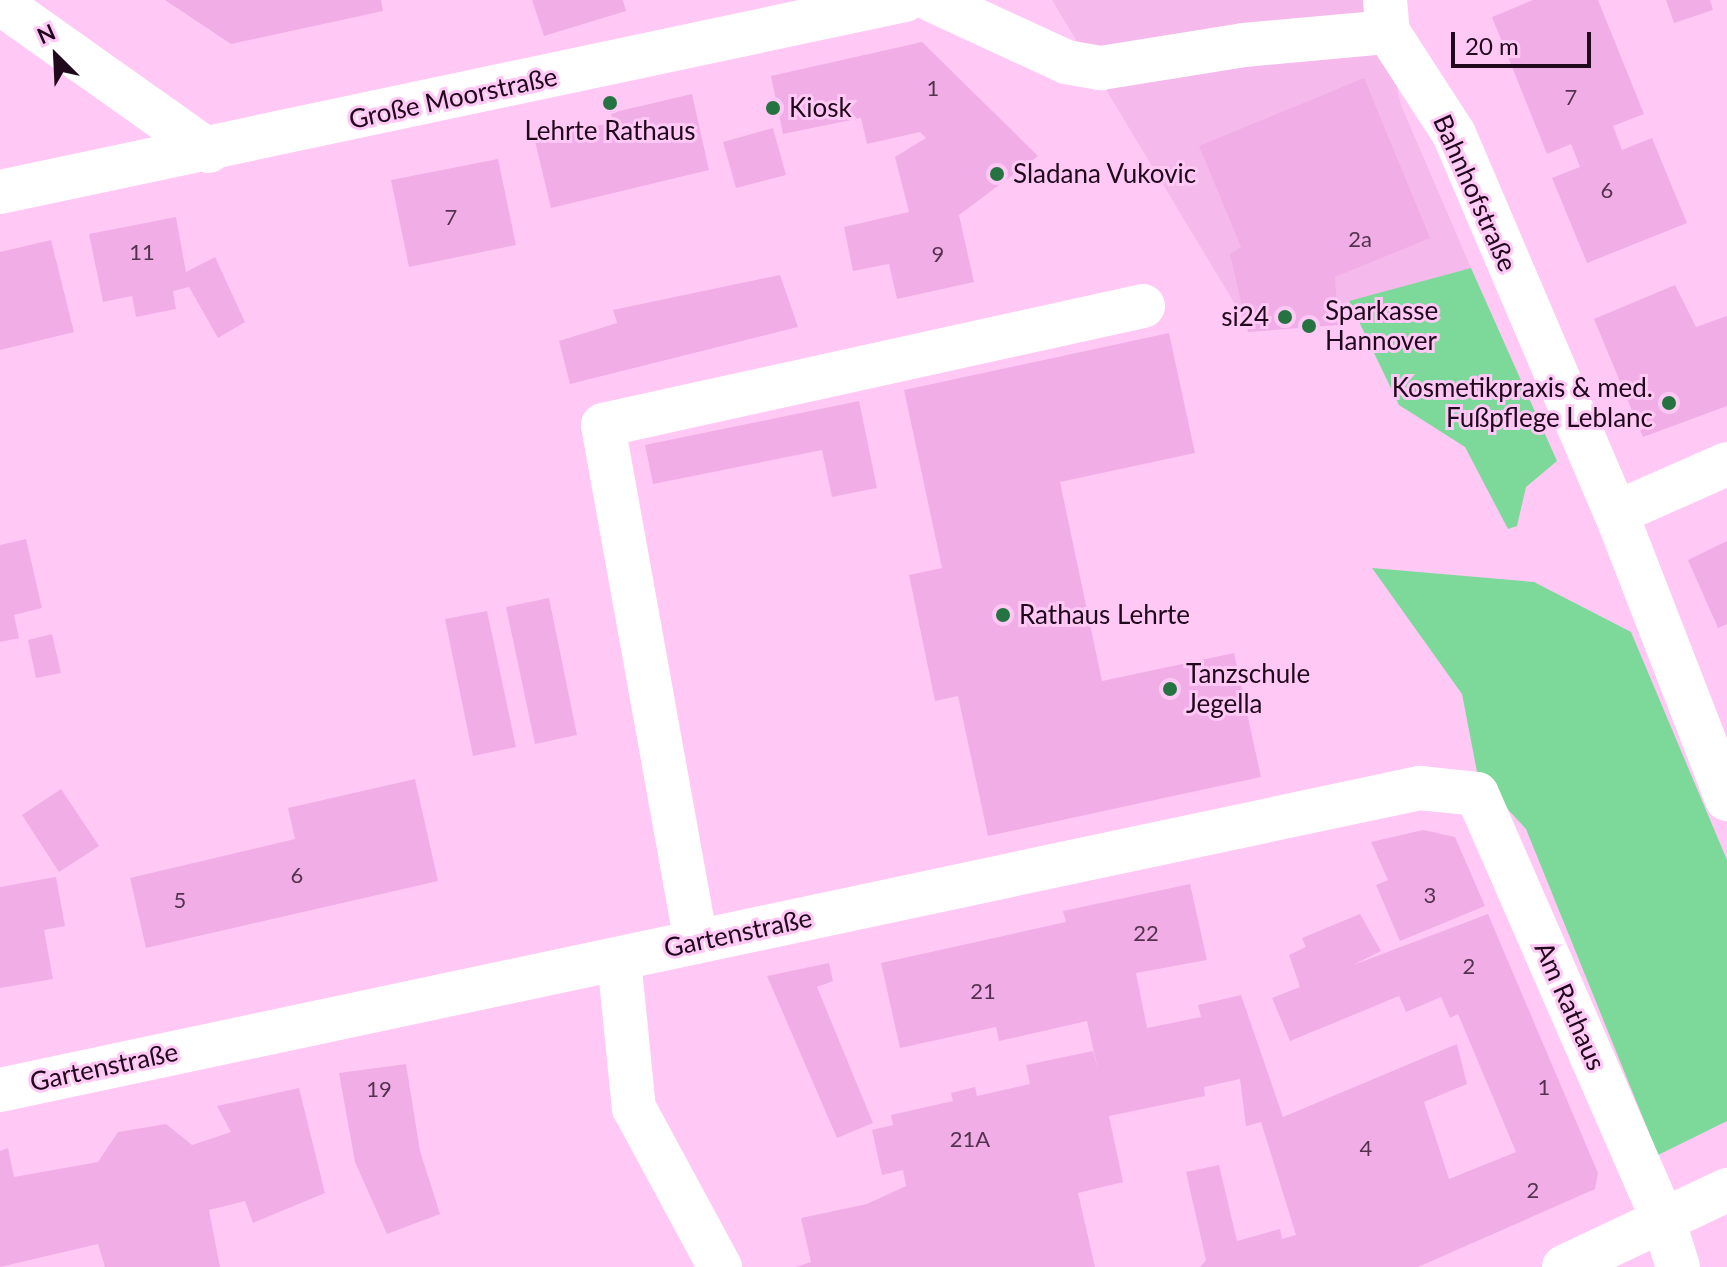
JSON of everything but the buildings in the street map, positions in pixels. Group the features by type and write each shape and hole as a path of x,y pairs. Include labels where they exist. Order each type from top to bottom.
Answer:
{"street":[{"name":"Große Moorstraße","path":"0,192 209,151 905,0"},
{"name":"Bahnhofstraße","path":"932,0 1066,62 1101,68 1244,45 1387,16 1454,134 1616,513 1727,799"},
{"path":"0,3 209,151"},
{"path":"696,942 603,425 1143,306"},
{"path":"1616,513 1727,464"},
{"name":"Gartenstraße","path":"0,1090 1420,788 1477,794"},
{"name":"Am Rathaus","path":"1477,794 1663,1219 1678,1267"},
{"path":"619,959 634,1108 720,1267"},
{"path":"1564,1267 1727,1190"}],"shaded area":[{"path":"1052,0 1376,0 1401,105 1471,268 1250,329"}],"green space":[{"path":"1471,268 1557,461 1526,487 1517,526 1508,529 1465,447 1399,405 1349,301"},
{"path":"1372,568 1534,582 1631,632 1727,860 1727,1121 1658,1155 1526,829 1478,777 1462,694"}],"place":[{"name":"Lehrte Rathaus","path":"610,103"},
{"name":"Kiosk","path":"773,108"},
{"name":"Sladana Vukovic","path":"997,174"},
{"name":"si24","path":"1285,317"},
{"name":"Sparkasse Hannover","path":"1309,326"},
{"name":"Kosmetikpraxis & med. Fußpflege Leblanc","path":"1669,403"},
{"name":"Rathaus Lehrte","path":"1003,615"},
{"name":"Tanzschule Jegella","path":"1170,689"}]}
